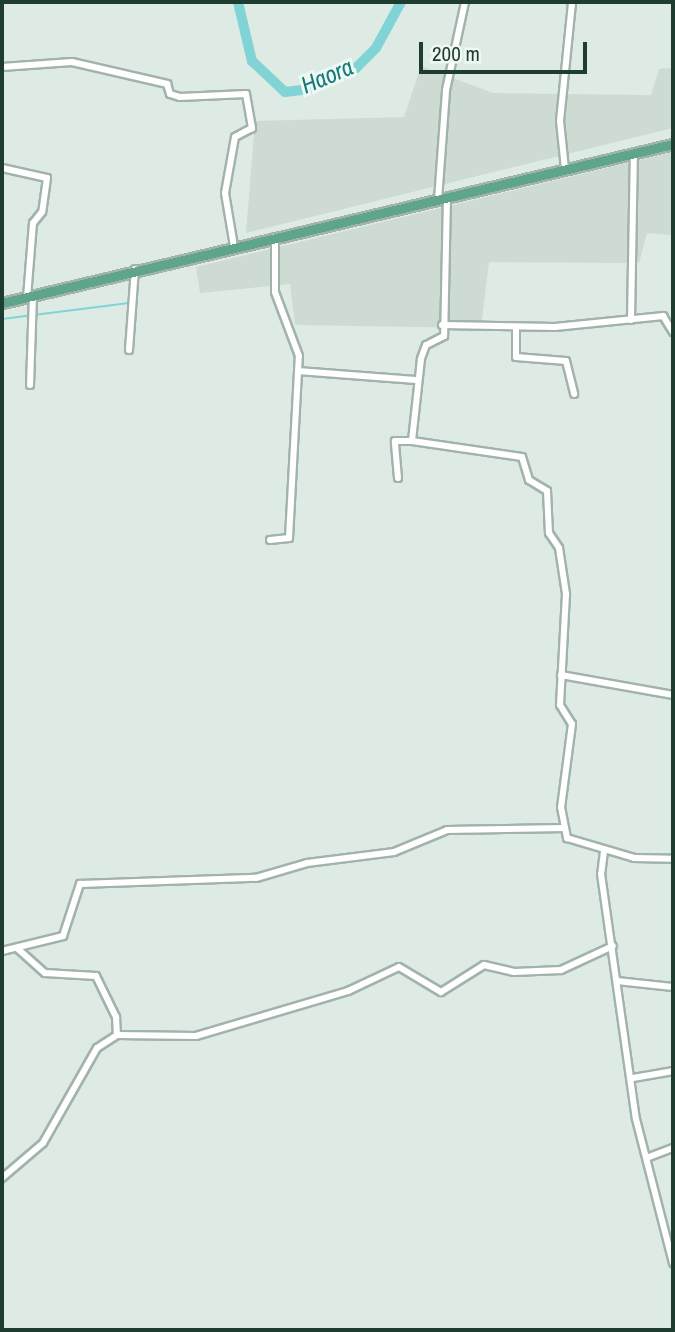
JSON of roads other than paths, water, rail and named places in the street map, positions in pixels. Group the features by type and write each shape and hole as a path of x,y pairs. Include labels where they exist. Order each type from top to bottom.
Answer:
{"main road":[{"path":"2,303 673,144"}],"street":[{"path":"412,441 416,380 426,345 442,340 442,199 446,90 465,2"},
{"path":"565,169 560,121 572,2"},
{"path":"2,67 72,62 167,84 170,94 180,97 246,94 253,122 235,138 225,193 234,246"},
{"path":"631,320 634,153"},
{"path":"2,168 47,178 42,212 33,223 30,386"},
{"path":"270,541 289,538 298,371 294,337 275,292 275,237"},
{"path":"129,350 135,270"},
{"path":"442,325 516,327 667,316 673,332"},
{"path":"516,327 516,357 566,361 574,394"},
{"path":"298,371 416,380"},
{"path":"398,478 395,441 412,441 523,457 529,480 547,491 549,533 559,548 566,594 560,705 572,724 563,783 565,828 576,844 604,851 673,859"},
{"path":"561,675 673,695"},
{"path":"2,951 18,949 67,932 80,884 256,877 307,863 394,852 447,830 565,828"},
{"path":"604,851 601,874 633,1078 636,1119 649,1157 673,1263"},
{"path":"2,1178 43,1143 97,1048 117,1035 196,1036 348,990 399,967 441,992 484,965 514,972 561,970 613,946"},
{"path":"18,949 45,973 96,976 117,1021 117,1035"},
{"path":"617,981 673,987"},
{"path":"633,1078 673,1071"},
{"path":"649,1157 673,1148"}],"waterway":[{"name":"Haora","path":"238,2 252,61 285,92 310,89 356,68 376,48 401,2"},
{"path":"2,319 129,303"}]}
